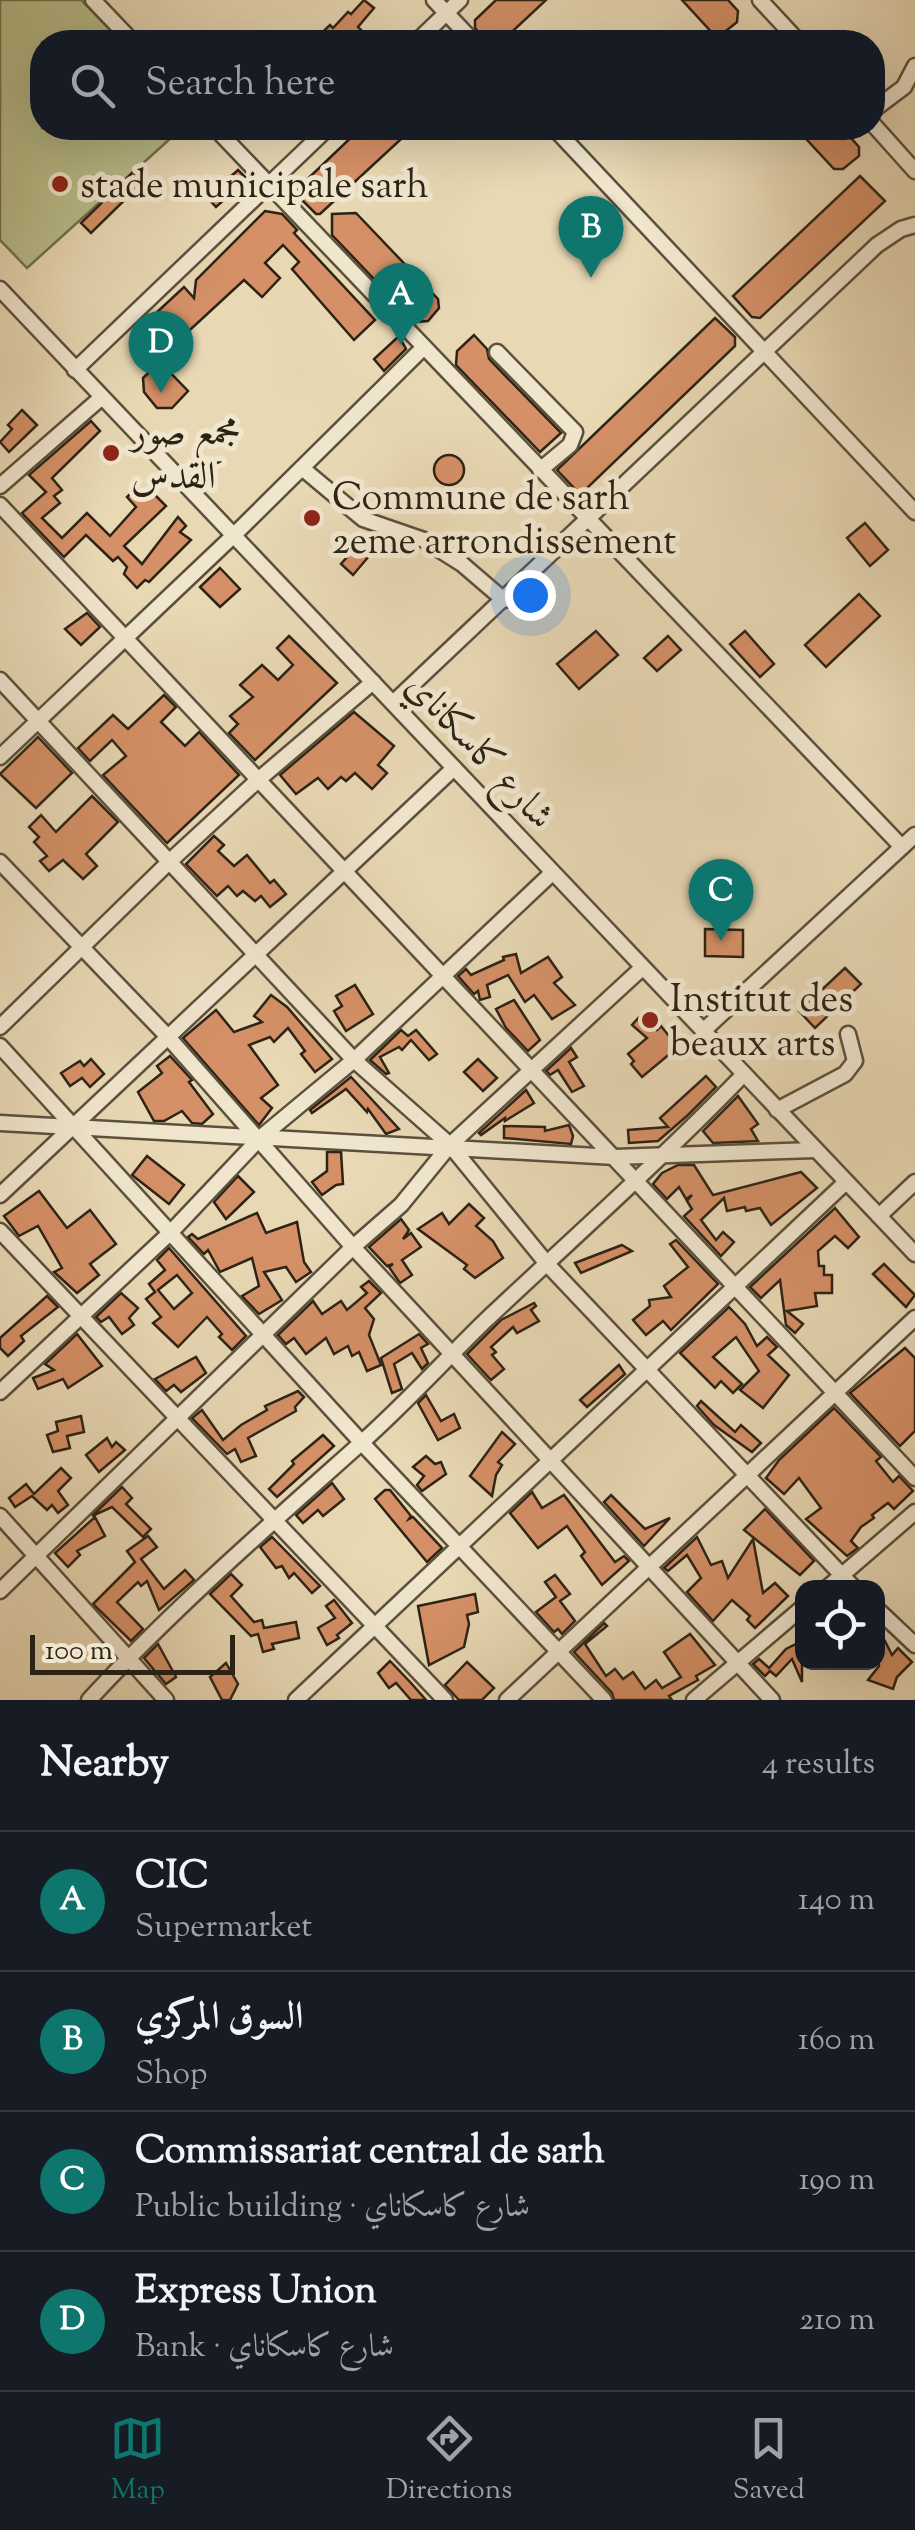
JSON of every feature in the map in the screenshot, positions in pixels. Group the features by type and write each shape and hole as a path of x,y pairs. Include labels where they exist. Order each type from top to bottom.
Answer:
{"street":[{"path":"93,0 122,30"},
{"path":"434,0 462,30"},
{"path":"428,30 460,0"},
{"path":"760,0 788,30"},
{"path":"885,101 904,86 915,66"},
{"path":"885,138 915,171"},
{"path":"227,140 902,847"},
{"path":"75,370 316,140"},
{"path":"565,140 915,512"},
{"path":"393,703 877,245 915,225"},
{"name":"شارع كاسكاناي","path":"3,298 102,397 915,1254"},
{"path":"0,757 234,536 424,347"},
{"path":"497,352 575,432 570,445 540,470"},
{"path":"0,486 102,397"},
{"path":"302,468 364,519 424,540 462,564 504,600"},
{"path":"0,505 915,1478"},
{"path":"0,680 354,1060 450,1146 548,1265 846,1580"},
{"path":"0,1027 169,862 373,682"},
{"path":"0,1195 454,768"},
{"path":"703,1031 915,834"},
{"path":"0,862 168,1037 353,1247 772,1700"},
{"path":"0,1392 171,1232 260,1138 354,1060 552,873"},
{"path":"0,1591 353,1247 402,1205 450,1146 642,968"},
{"path":"778,1110 845,1074 855,1062 848,1034"},
{"path":"0,1046 604,1700"},
{"path":"89,1700 272,1519 362,1442 665,1156 744,1074"},
{"path":"0,1123 614,1157 815,1150"},
{"path":"296,1700 846,1182"},
{"path":"879,1216 915,1182"},
{"path":"0,1231 445,1700"},
{"path":"507,1700 915,1318"},
{"path":"836,1580 915,1512"},
{"path":"0,1516 166,1700"},
{"path":"694,1700 795,1614"},
{"path":"885,1617 915,1645"}],"green space":[{"name":"stade municipale sarh","path":"0,0 81,0 110,30 30,30 30,140 169,140 27,268 0,240"}],"building":[{"path":"364,0 374,8 358,27 361,30 325,30 330,25 333,28 348,12 351,14"},
{"path":"496,0 546,0 514,30 477,30 475,20"},
{"path":"682,0 728,0 738,11 737,22 727,30 710,30"},
{"path":"348,140 400,140 320,214 298,196 298,188"},
{"path":"807,140 853,140 859,147 859,156 843,169 834,169"},
{"path":"238,170 247,179 216,207 207,197"},
{"path":"133,172 143,182 91,233 81,223"},
{"path":"860,176 885,201 760,318 752,317 733,296"},
{"path":"265,211 282,214 297,230 294,233 375,320 354,340 292,269 299,262 283,245 265,263 280,278 262,297 244,280 165,353 152,338 148,342 139,332 141,327 184,287 194,298 196,280"},
{"path":"356,213 438,299 439,308 428,321 415,322 332,235 332,214"},
{"path":"715,318 735,337 735,346 583,492 577,491 557,470"},
{"path":"474,335 487,349 489,359 561,433 540,452 456,365 457,351"},
{"path":"399,336 406,349 384,371 374,359"},
{"path":"160,362 188,391 172,408 157,408 144,392 143,378"},
{"path":"22,410 37,425 9,452 0,442 12,429 8,425"},
{"path":"91,421 100,431 52,478 62,490 54,496 60,503 42,518 62,538 87,513 110,536 136,507 127,497 135,489 146,499 153,493 166,506 124,546 142,564 178,517 186,526 180,532 191,540 149,582 145,580 137,588 124,574 127,567 118,557 113,561 86,535 64,557 22,513 46,492 29,475"},
{"path":"449,455 463,464 464,470 455,484 449,485 435,476 434,470 443,456"},
{"path":"865,523 888,550 870,566 847,538"},
{"path":"363,539 375,549 353,575 341,564"},
{"path":"220,568 240,589 220,607 200,587"},
{"path":"859,594 880,616 826,667 805,645"},
{"path":"87,613 100,627 81,645 65,629"},
{"path":"596,631 618,655 579,689 557,664"},
{"path":"745,631 774,664 760,677 730,644"},
{"path":"289,636 337,683 255,760 229,733 238,724 230,716 253,697 240,685 262,665 278,680 293,665 277,648"},
{"path":"668,636 681,650 657,671 644,658"},
{"path":"164,695 176,707 161,722 185,746 199,732 239,775 167,843 103,775 126,756 112,740 90,761 78,748 113,715 128,729"},
{"path":"354,712 394,746 378,765 387,773 372,789 355,773 346,781 341,777 328,789 318,778 296,794 280,775"},
{"path":"38,737 72,773 36,808 0,774"},
{"path":"92,796 118,822 86,854 97,866 83,879 63,860 49,871 40,861 47,856 34,842 39,837 29,827 41,815 56,832"},
{"path":"214,836 224,845 218,851 234,866 247,855 270,883 274,880 286,894 270,907 261,896 255,901 243,891 237,896 228,886 217,896 186,864"},
{"path":"705,929 743,930 743,957 705,956"},
{"path":"516,954 521,973 548,957 562,977 554,983 575,1005 552,1019 534,995 525,1002 508,975 487,985 490,997 480,1000 478,991 474,994 458,976 466,969 471,975"},
{"path":"845,968 861,984 815,1028 799,1011"},
{"path":"355,985 373,1014 346,1031 334,1011 342,1006 336,996"},
{"path":"271,995 287,1007 332,1059 315,1072 288,1028 274,1042 270,1037 249,1045 278,1085 261,1098 272,1108 259,1125 183,1038 216,1010 234,1032 262,1022 254,1016"},
{"path":"514,1000 540,1040 528,1051 506,1028 496,1009"},
{"path":"641,1015 657,1030 661,1026 678,1047 642,1077 628,1054 647,1038 632,1025"},
{"path":"401,1030 408,1036 416,1030 437,1054 429,1060 411,1040 402,1050 399,1047 380,1057 389,1073 386,1074 370,1060"},
{"path":"571,1048 577,1057 569,1062 584,1086 572,1092 558,1070 550,1075 546,1071"},
{"path":"170,1056 192,1080 189,1082 213,1114 202,1124 192,1123 182,1111 164,1121 154,1121 138,1092 162,1073 157,1066"},
{"path":"91,1059 104,1074 90,1087 82,1078 70,1086 61,1073 80,1061 84,1066"},
{"path":"478,1059 497,1078 483,1091 464,1072"},
{"path":"706,1076 716,1087 688,1115 658,1141 629,1143 628,1130 668,1127 660,1118"},
{"path":"351,1077 399,1129 386,1134 368,1109 367,1112 346,1089 312,1113 310,1110"},
{"path":"526,1090 534,1103 479,1133"},
{"path":"738,1096 758,1124 751,1129 758,1141 713,1143 703,1131"},
{"path":"569,1125 571,1144 504,1138 504,1126 545,1127 545,1131"},
{"path":"327,1152 341,1152 343,1184 322,1195 312,1182 327,1171"},
{"path":"147,1156 184,1185 169,1204 132,1175"},
{"path":"678,1165 694,1165 713,1195 801,1172 817,1188 771,1225 760,1208 727,1211 724,1198 701,1220 716,1240 723,1232 734,1242 721,1256 684,1216 692,1209 687,1201 692,1195 686,1199 679,1187 667,1199 653,1184 662,1173"},
{"path":"238,1176 254,1192 226,1219 214,1202"},
{"path":"39,1191 67,1228 90,1210 116,1244 90,1264 99,1275 77,1293 54,1272 62,1268 38,1226 19,1236 4,1216"},
{"path":"469,1204 484,1218 476,1226 493,1241 503,1258 475,1278 464,1269 467,1265 418,1229 442,1213 449,1224"},
{"path":"835,1208 859,1237 848,1248 835,1236 818,1251 824,1275 832,1275 832,1293 815,1293 817,1306 787,1311 803,1324 795,1333 786,1325 780,1280 761,1298 750,1287"},
{"path":"257,1213 266,1233 297,1222 304,1262 311,1272 296,1282 286,1267 264,1272 282,1300 259,1314 242,1296 259,1286 252,1258 220,1272 208,1250 204,1254 188,1237 192,1234 198,1239"},
{"path":"401,1219 409,1230 403,1239 411,1233 421,1247 402,1260 412,1275 400,1283 389,1267 393,1264 387,1266 369,1247"},
{"path":"676,1240 718,1284 671,1330 663,1321 646,1335 633,1320 650,1306 649,1300 671,1297 664,1286 688,1267 670,1244"},
{"path":"622,1245 632,1251 581,1273 575,1263"},
{"path":"169,1248 246,1336 232,1350 207,1317 178,1347 153,1323 161,1317 146,1299 155,1292 149,1284 165,1270 157,1260","holes":["177,1275 192,1293 174,1309 158,1290"]},
{"path":"884,1264 915,1295 906,1307 873,1274"},
{"path":"369,1281 381,1293 365,1308 374,1319 369,1335 381,1365 367,1371 359,1352 352,1356 348,1346 334,1354 326,1338 306,1354 294,1338 286,1344 278,1335 313,1301 322,1314 341,1301 347,1310 367,1293 361,1287"},
{"path":"121,1293 138,1308 129,1318 134,1325 122,1334 109,1317 101,1322 96,1317"},
{"path":"47,1296 58,1307 21,1336 24,1341 8,1356 0,1348 0,1338"},
{"path":"534,1303 536,1306 531,1310 539,1321 517,1333 513,1327 491,1347 496,1352 492,1355 504,1369 491,1380 467,1354 501,1320"},
{"path":"729,1307 745,1324 757,1346 767,1337 777,1347 768,1355 789,1375 763,1408 740,1390 759,1371 736,1337 713,1357 742,1384 733,1393 721,1381 715,1388 680,1353"},
{"path":"77,1334 102,1366 68,1388 63,1379 38,1389 33,1378 54,1370 45,1364"},
{"path":"419,1334 428,1344 421,1348 428,1363 422,1369 412,1353 394,1364 402,1389 392,1393 381,1358"},
{"path":"905,1348 915,1358 915,1431 900,1446 850,1393"},
{"path":"196,1357 206,1373 181,1392 174,1385 166,1391 155,1379"},
{"path":"619,1365 625,1374 587,1407 580,1400"},
{"path":"298,1391 304,1397 296,1411 248,1438 256,1456 241,1462 235,1449 227,1454 192,1418 202,1410 223,1440 267,1410 265,1406"},
{"path":"426,1395 441,1421 454,1414 460,1428 438,1440 418,1403"},
{"path":"701,1401 735,1432 741,1425 761,1443 752,1452 714,1425 697,1406"},
{"path":"834,1408 881,1457 876,1461 893,1482 899,1476 913,1491 894,1509 888,1503 872,1515 874,1518 851,1541 858,1548 847,1556 806,1519 821,1508 799,1478 784,1494 766,1478 779,1460"},
{"path":"81,1416 84,1432 67,1436 70,1448 53,1452 47,1435 58,1431 56,1422"},
{"path":"502,1432 515,1444 498,1462 502,1465 492,1496 470,1476"},
{"path":"323,1435 334,1446 277,1497 269,1489 294,1464 292,1461"},
{"path":"107,1438 112,1447 116,1442 125,1450 99,1472 86,1455"},
{"path":"426,1456 435,1464 441,1462 446,1474 422,1491 417,1485 424,1476 413,1467"},
{"path":"61,1468 71,1478 58,1491 68,1505 58,1513 52,1505 47,1510 32,1496 15,1507 9,1498 26,1484 34,1494"},
{"path":"332,1483 344,1499 323,1516 318,1510 303,1523 296,1515"},
{"path":"122,1487 132,1498 126,1504 151,1529 143,1537 112,1507 92,1516"},
{"path":"390,1490 411,1516 409,1519 413,1517 442,1548 427,1562 375,1499"},
{"path":"532,1492 542,1508 564,1495 615,1562 624,1556 629,1561 602,1585 581,1556 585,1552 567,1526 538,1548 510,1513"},
{"path":"611,1495 645,1529 670,1518 644,1546 604,1502"},
{"path":"765,1509 814,1561 800,1575 744,1530"},
{"path":"95,1517 105,1536 77,1551 80,1555 68,1567 55,1553"},
{"path":"148,1536 157,1547 141,1559 164,1589 185,1570 194,1580 159,1610 147,1581 141,1586 138,1582 117,1602 143,1629 131,1641 93,1604 135,1562 127,1551"},
{"path":"272,1537 320,1586 312,1593 294,1573 289,1578 282,1566 276,1568 260,1547"},
{"path":"697,1537 711,1565 722,1561 728,1578 753,1539 763,1593 775,1583 788,1596 755,1628 747,1620 750,1616 732,1600 713,1621 687,1592 701,1578 687,1555 668,1571 664,1568"},
{"path":"231,1574 242,1585 231,1596 254,1622 262,1620 264,1628 296,1622 299,1638 272,1644 274,1649 263,1652 258,1634 251,1636 210,1594"},
{"path":"555,1575 570,1594 560,1601 575,1621 562,1634 558,1629 554,1632 536,1612 556,1597 545,1582"},
{"path":"475,1594 478,1612 467,1615 464,1647 429,1665 418,1606"},
{"path":"334,1600 352,1623 327,1645 318,1628 335,1618 326,1606"},
{"path":"604,1623 607,1626 585,1644 606,1676 615,1669 623,1679 633,1672 645,1689 656,1680 662,1688 681,1677 664,1652 690,1634 715,1665 669,1696 672,1700 614,1700 574,1652"},
{"path":"885,1641 892,1655 898,1648 912,1662 897,1677 893,1689 868,1680 876,1670 885,1670"},
{"path":"158,1644 176,1677 166,1684 144,1658"},
{"path":"795,1644 795,1666 792,1659 776,1676 770,1671 765,1676 753,1664 759,1659 769,1668"},
{"path":"390,1661 426,1700 411,1700 396,1683 389,1688 378,1673"},
{"path":"467,1662 494,1688 482,1700 459,1700 445,1685"},
{"path":"226,1663 238,1684 230,1700 222,1700 210,1677"}],"place":[{"name":"stade municipale sarh","path":"60,184"},
{"name":"السوق المركزي","path":"591,278"},
{"name":"CIC","path":"401,345"},
{"name":"Express Union","path":"161,393"},
{"name":"مجمع صور القدس","path":"111,453"},
{"name":"Commune de sarh 2eme arrondissement","path":"312,518"},
{"name":"Commissariat central de sarh","path":"721,941"},
{"name":"Institut des beaux arts","path":"650,1020"}]}
